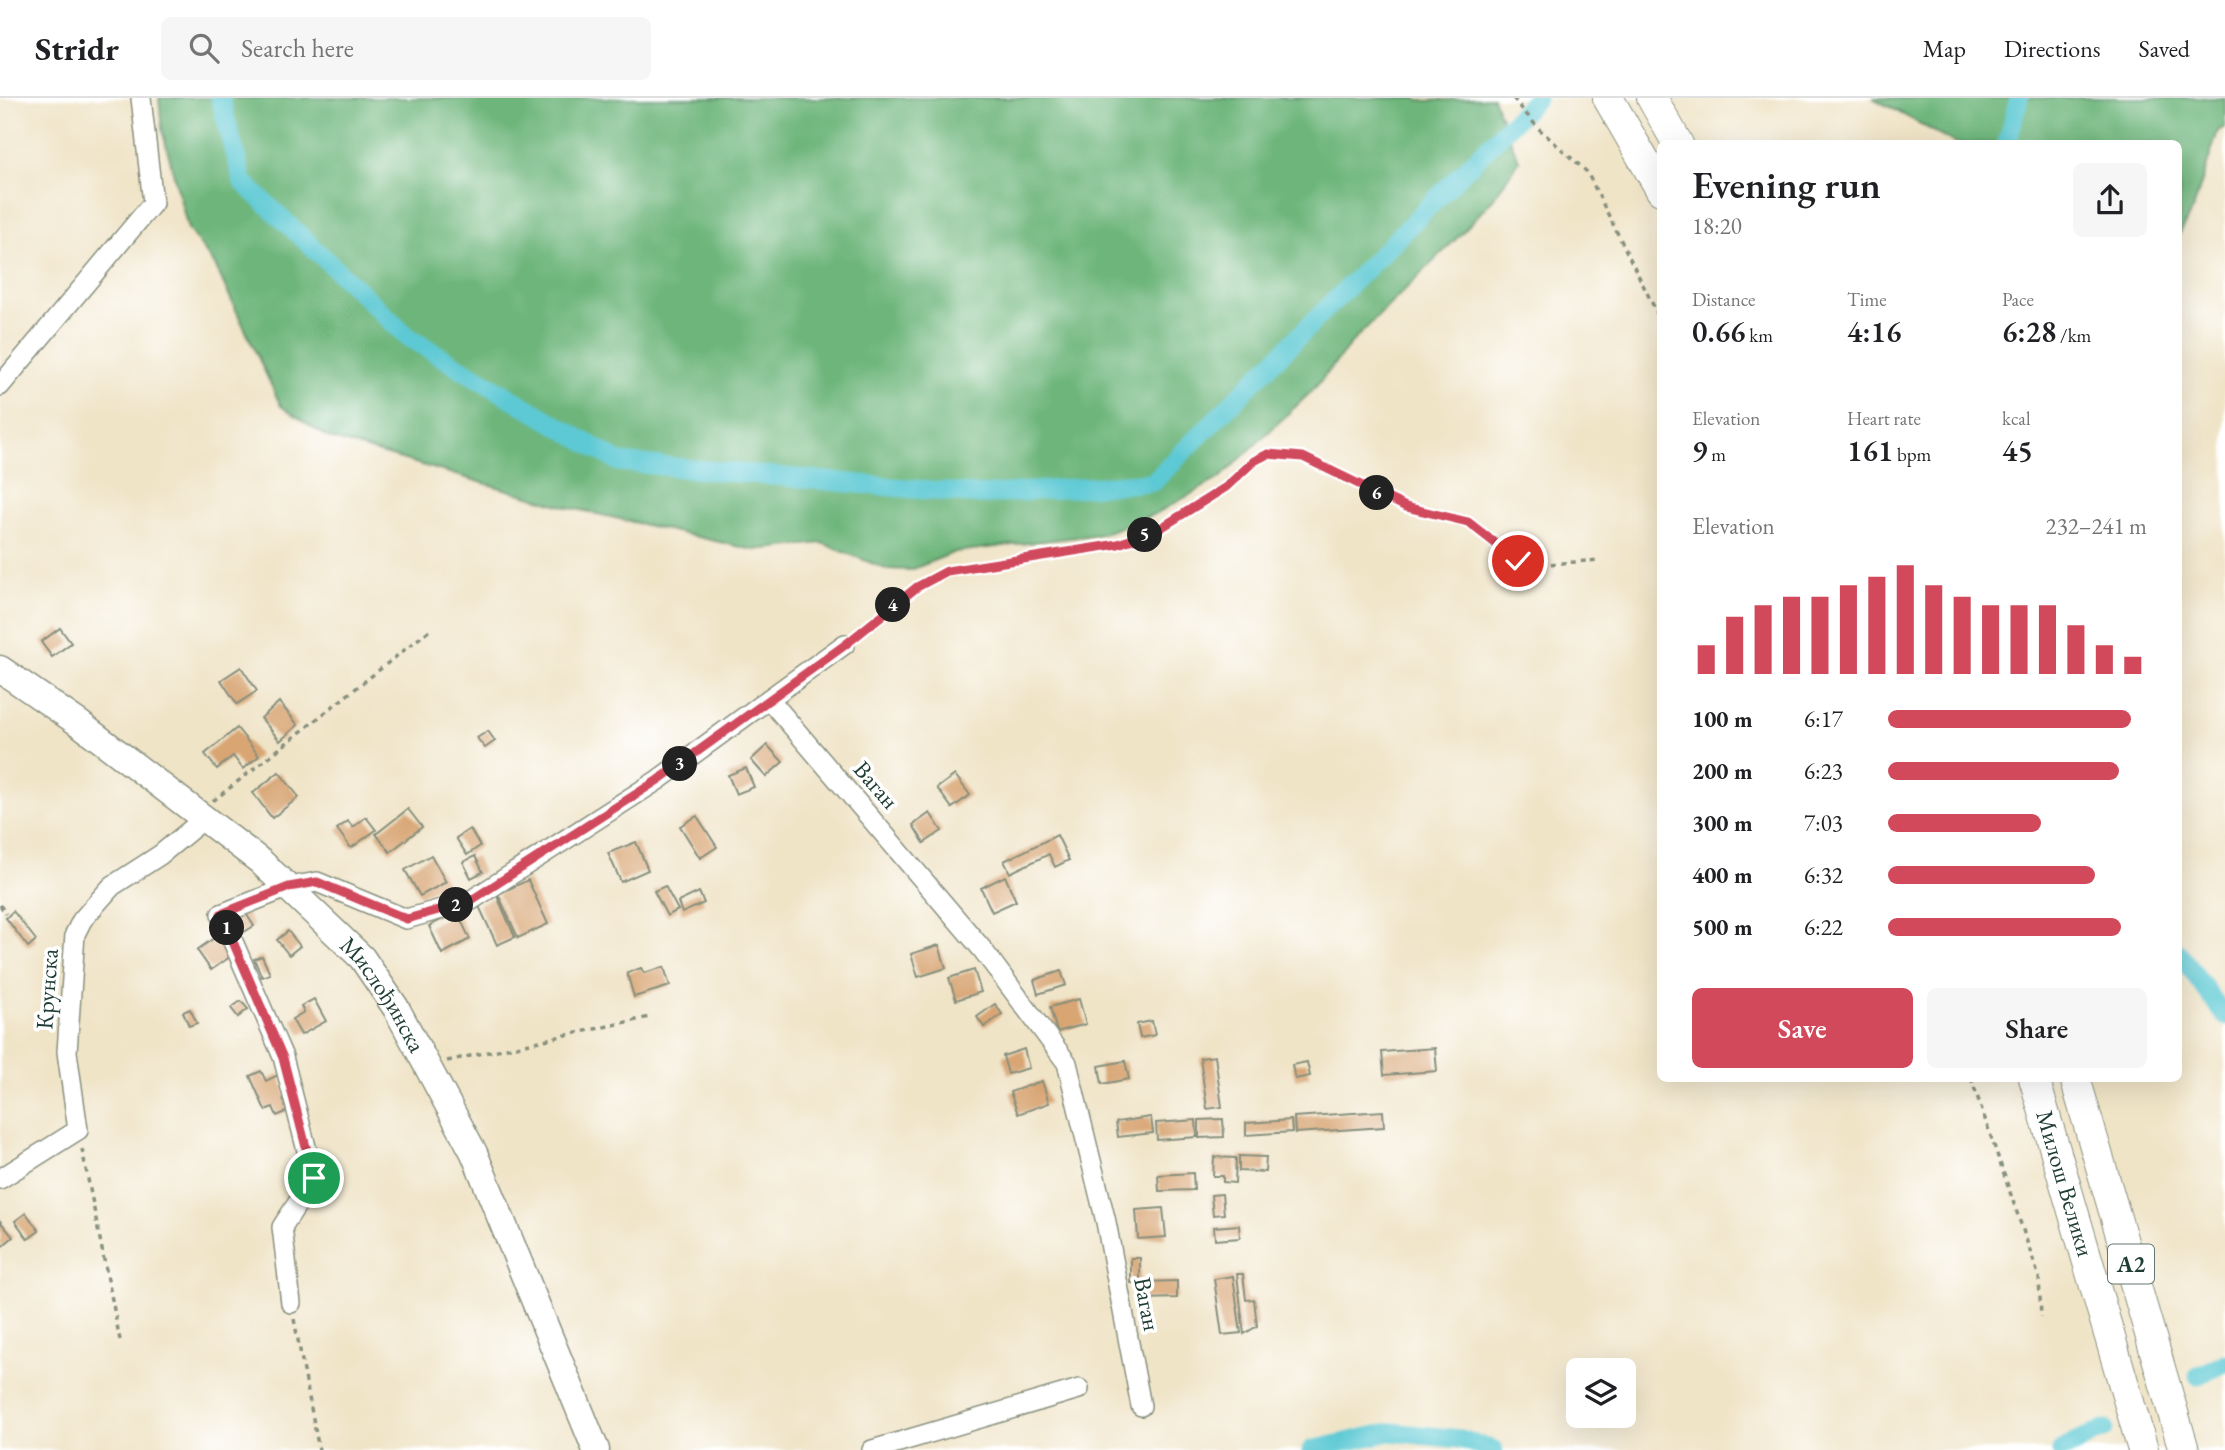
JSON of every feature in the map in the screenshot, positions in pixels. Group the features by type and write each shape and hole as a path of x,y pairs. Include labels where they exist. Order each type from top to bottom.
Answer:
{"highway":[{"path":"1608,98 1657,183"},
{"path":"1652,98 1676,140"},
{"name":"Милош Велики","path":"2035,1082 2064,1170 2143,1450"},
{"name":"Милош Велики","path":"2076,1082 2184,1450"}],"main road":[{"name":"Мислођинска","path":"0,669 201,816 289,887 362,958 396,1007 491,1189 596,1450"}],"street":[{"path":"0,386 153,203 141,98"},
{"path":"291,1303 282,1227 314,1178 283,1058 221,914 289,887 317,882 407,919 470,901 658,780 845,645"},
{"name":"Ваган","path":"769,699 982,948 1067,1063 1106,1222 1141,1406"},
{"name":"Крунска","path":"78,1130 67,1052 75,934 82,920 112,886 160,855 201,816"},
{"path":"0,1179 78,1130"},
{"path":"872,1450 1079,1389"}],"path":[{"path":"1513,98 1538,128 1587,172 1657,313"},
{"path":"845,645 917,587 947,571 1118,544 1156,531 1226,487 1254,461 1268,454 1303,457 1406,507 1468,522 1518,561 1536,565 1600,560"},
{"path":"201,816 431,629"},
{"path":"0,905 6,914"},
{"path":"428,1065 650,1017"},
{"path":"1973,1082 2039,1277 2041,1317"},
{"path":"78,1130 120,1340"},
{"path":"291,1303 319,1450"}],"green space":[{"path":"159,98 1415,98 1420,101 1493,98 1519,161 1493,199 1457,238 1354,340 1314,389 1220,478 1155,514 1102,534 955,552 911,570 886,569 822,543 754,550 563,506 329,438 281,406 215,265 188,229 162,129"},
{"path":"1873,98 2225,98 2225,127 2218,131 2194,206 2182,229 2182,140 1950,140"}],"building":[{"path":"60,628 71,643 52,657 41,642"},
{"path":"241,667 257,691 237,704 221,680"},
{"path":"279,702 298,725 280,741 261,718"},
{"path":"237,728 259,756 243,769 233,756 217,769 205,754"},
{"path":"488,731 495,741 485,748 477,738"},
{"path":"767,745 783,762 766,777 751,760"},
{"path":"746,768 754,787 736,794 728,775"},
{"path":"279,772 299,797 272,818 253,793"},
{"path":"955,775 970,795 952,808 937,788"},
{"path":"408,809 422,827 390,852 376,834"},
{"path":"930,813 942,831 924,843 913,825"},
{"path":"697,816 717,847 700,858 680,826"},
{"path":"366,817 376,830 351,848 337,829 348,821 353,827"},
{"path":"470,829 480,846 467,855 456,838"},
{"path":"1057,835 1069,860 1055,867 1049,854 1010,873 1004,861"},
{"path":"636,842 648,870 621,882 608,853"},
{"path":"431,855 446,882 420,896 405,870"},
{"path":"475,856 483,872 471,878 463,862"},
{"path":"1005,876 1016,901 992,912 981,888"},
{"path":"528,880 548,924 518,938 498,894"},
{"path":"665,886 678,910 667,916 654,891"},
{"path":"699,892 704,903 682,913 678,902"},
{"path":"497,896 515,937 497,945 478,904"},
{"path":"13,911 36,940 28,947 6,918"},
{"path":"245,912 254,926 239,935 231,921"},
{"path":"457,912 470,939 442,954 429,926"},
{"path":"288,931 300,946 289,955 277,940"},
{"path":"220,934 234,954 211,970 197,950"},
{"path":"939,945 946,968 918,977 911,954"},
{"path":"262,956 270,974 262,977 254,959"},
{"path":"664,967 670,986 634,997 627,973 641,968 644,973"},
{"path":"974,970 981,992 956,1000 949,978"},
{"path":"1061,971 1066,985 1038,994 1034,980"},
{"path":"314,999 326,1021 301,1035 292,1019 304,1012 301,1006"},
{"path":"1079,999 1086,1024 1057,1032 1050,1007"},
{"path":"241,1001 248,1009 238,1017 231,1008"},
{"path":"995,1004 1002,1014 984,1027 977,1017"},
{"path":"190,1009 197,1023 189,1026 183,1012"},
{"path":"1152,1021 1155,1035 1140,1038 1137,1024"},
{"path":"1435,1048 1437,1071 1384,1075 1382,1052"},
{"path":"1024,1049 1029,1068 1008,1074 1003,1056"},
{"path":"1215,1056 1222,1107 1207,1109 1200,1058"},
{"path":"1125,1061 1129,1079 1102,1084 1099,1066"},
{"path":"1307,1062 1310,1076 1295,1079 1292,1065"},
{"path":"261,1071 266,1081 280,1074 290,1110 277,1116 273,1107 265,1110 250,1076"},
{"path":"1042,1081 1049,1103 1018,1114 1010,1092"},
{"path":"1383,1111 1384,1127 1295,1133 1294,1117"},
{"path":"1151,1117 1153,1133 1118,1137 1116,1122"},
{"path":"1223,1119 1224,1137 1199,1138 1199,1120"},
{"path":"1196,1120 1197,1137 1157,1140 1156,1123"},
{"path":"1291,1120 1292,1132 1246,1135 1246,1123"},
{"path":"1239,1156 1266,1157 1265,1172 1239,1171"},
{"path":"1214,1157 1236,1158 1235,1183 1223,1182 1223,1176 1213,1176"},
{"path":"1193,1173 1194,1190 1159,1191 1158,1175"},
{"path":"1222,1194 1224,1214 1213,1215 1211,1195"},
{"path":"1163,1208 1166,1237 1138,1239 1136,1210"},
{"path":"26,1213 39,1231 28,1239 15,1221"},
{"path":"0,1221 13,1237 0,1248"},
{"path":"1239,1225 1240,1238 1215,1240 1214,1227"},
{"path":"1131,1258 1140,1258 1140,1283 1131,1283"},
{"path":"1237,1274 1243,1274 1246,1300 1254,1299 1257,1326 1244,1334"},
{"path":"1233,1276 1241,1333 1222,1335 1214,1279"},
{"path":"1177,1281 1177,1298 1144,1299 1143,1282"}],"waterway":[{"path":"220,98 243,182 408,337 619,462 981,495 1153,482 1537,98"},
{"path":"2008,140 2019,98"},
{"path":"2182,957 2225,1016"},
{"path":"2198,1376 2225,1363"},
{"path":"2061,1450 2104,1429"},
{"path":"1311,1450 1390,1432 1461,1439 1494,1450"}],"route":[{"path":"314,1178 283,1058 221,914 289,887 317,882 407,919 470,901 658,780 845,645 917,587 947,571 1118,544 1156,531 1226,487 1254,461 1268,454 1303,457 1406,507 1468,522 1518,561"}]}
